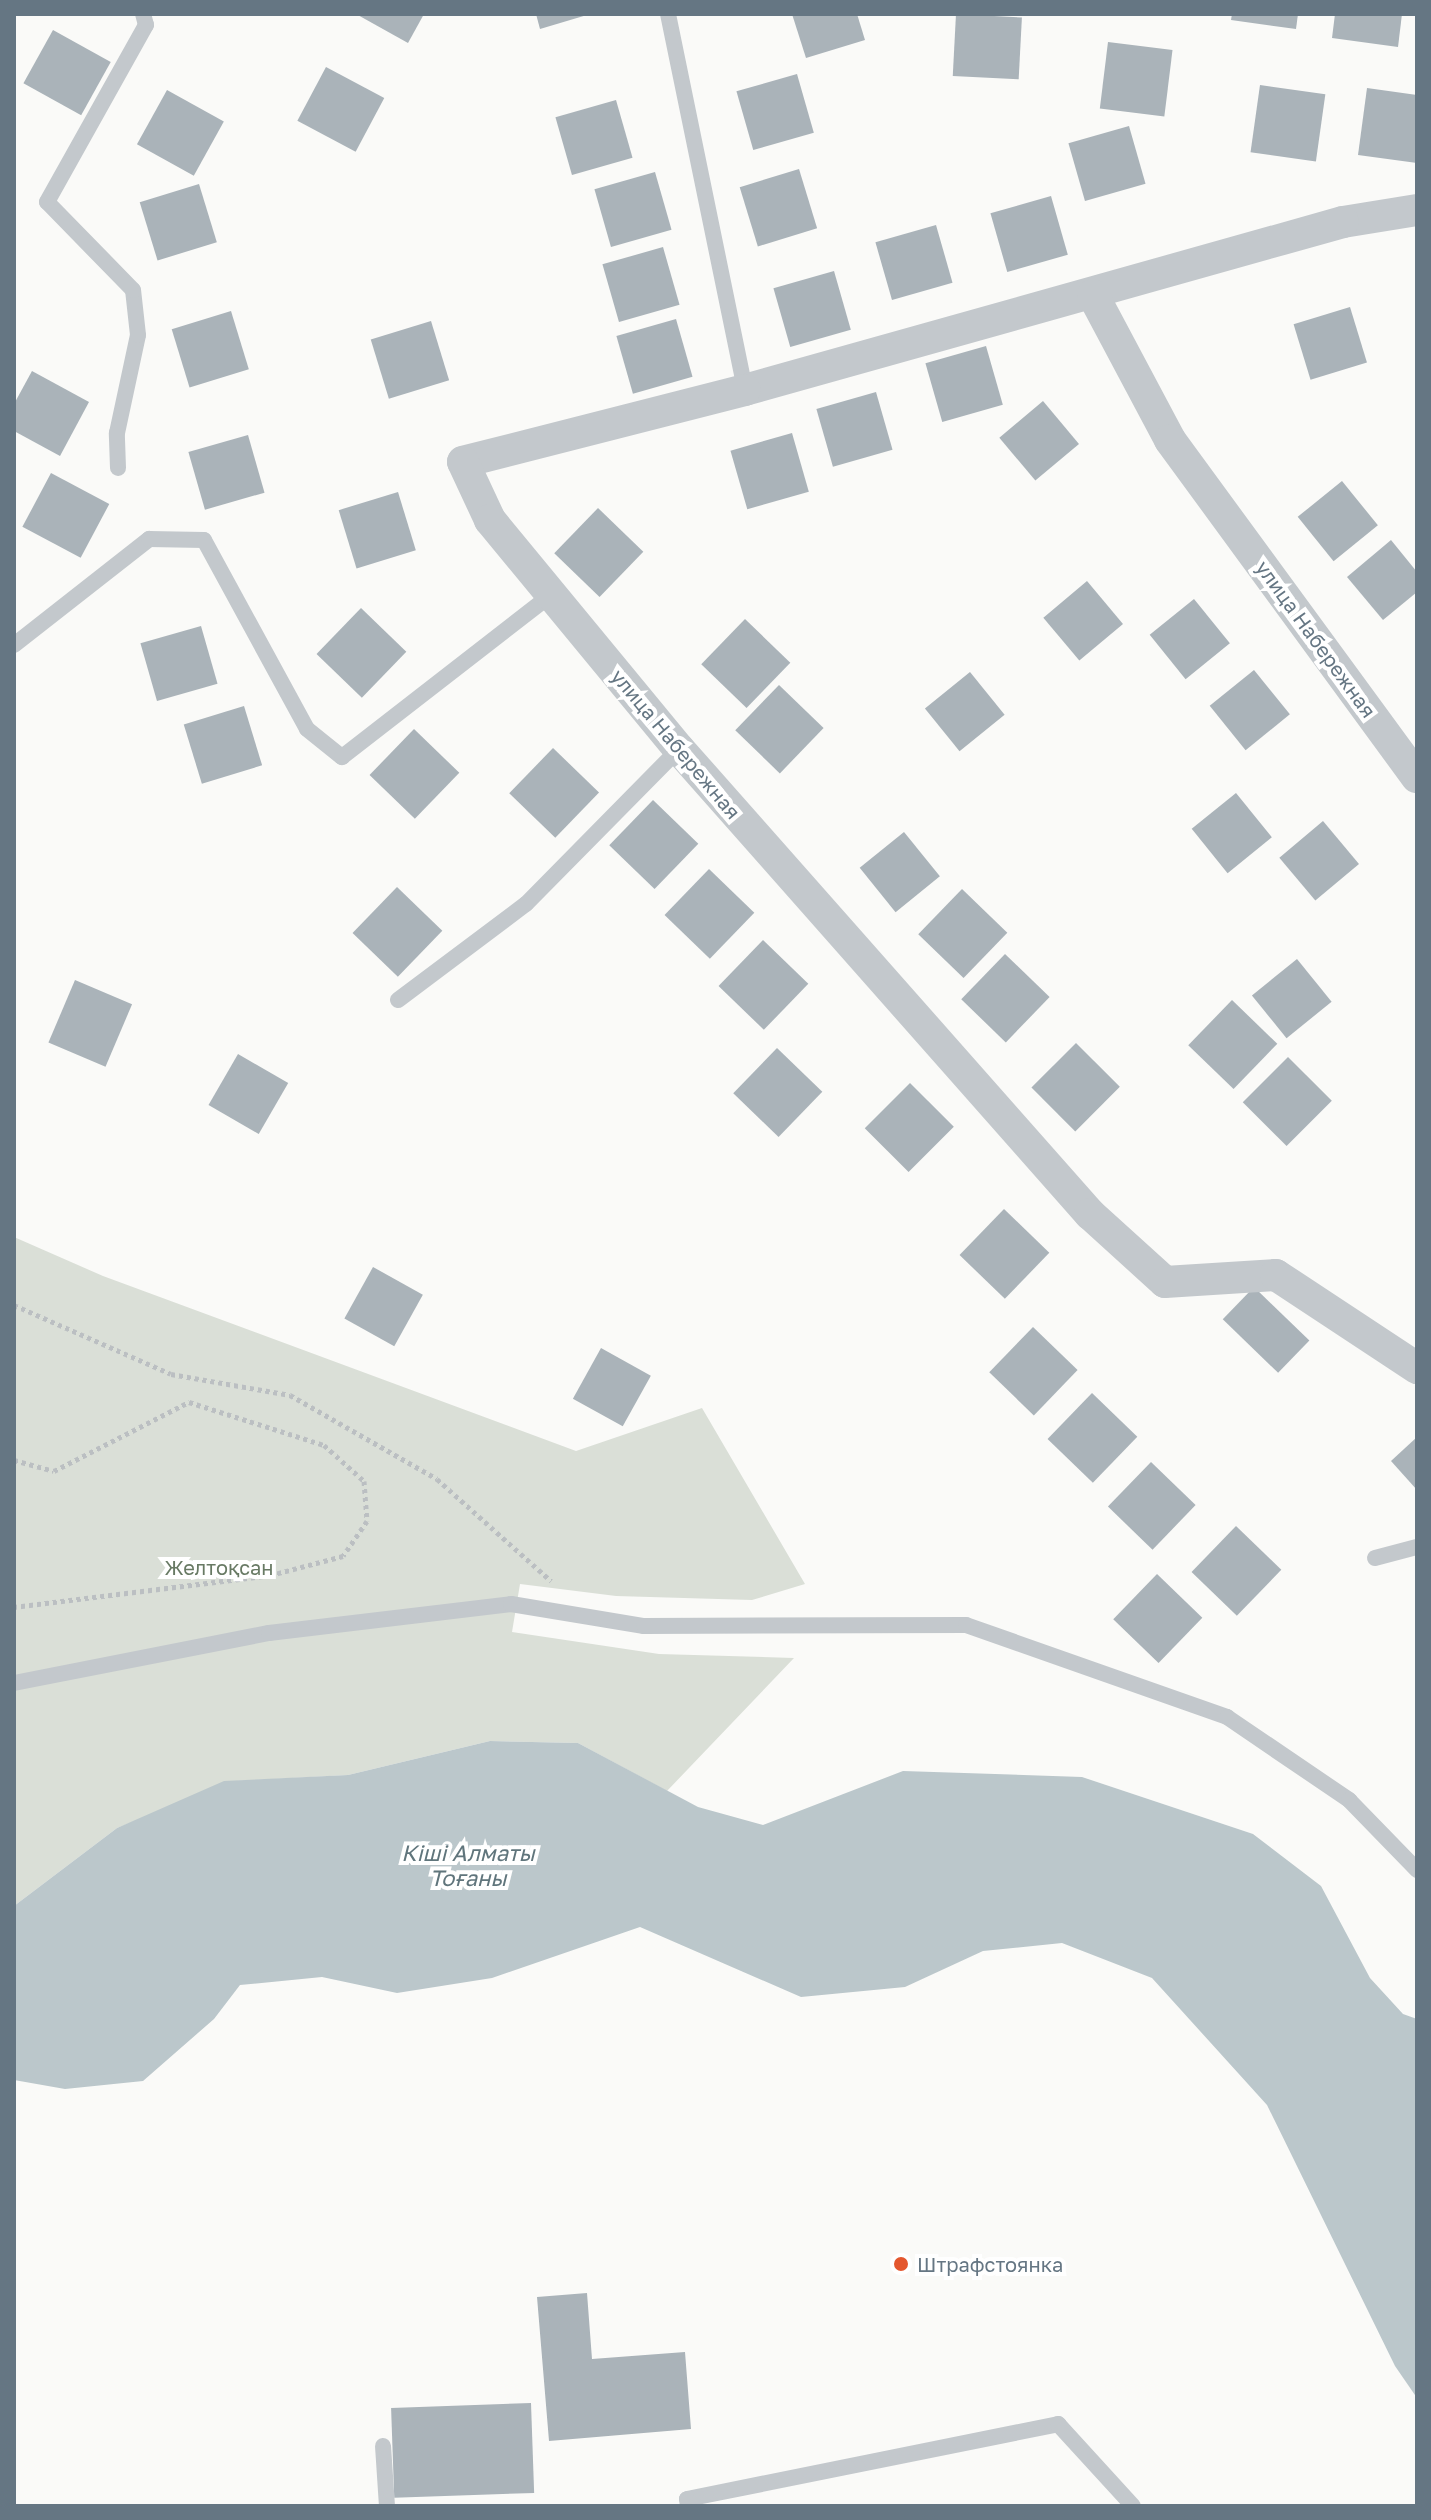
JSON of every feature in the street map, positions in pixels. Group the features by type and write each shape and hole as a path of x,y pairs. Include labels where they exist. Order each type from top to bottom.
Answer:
{"street":[{"name":"улица Набережная","path":"1417,210 1343,222 1093,295 745,390 463,462 490,520 679,749 1090,1214 1165,1282 1276,1275 1417,1368"},
{"name":"улица Набережная","path":"1093,295 1170,440 1417,777"}],"lane":[{"path":"118,468 117,433 138,335 133,290 47,202 146,25 143,14"},
{"path":"668,14 745,390"},
{"path":"14,645 149,539 204,540 307,729 342,757 551,595"},
{"path":"398,1000 526,904 679,749"},
{"path":"1375,1558 1417,1547"},
{"path":"14,1683 269,1633 511,1604 644,1626 966,1625 1227,1717 1349,1800 1417,1870"},
{"path":"688,2506 687,2499 1058,2424 1133,2506"},
{"path":"383,2446 387,2506"}],"path":[{"path":"14,1305 171,1374 290,1395 437,1479 562,1586"},
{"path":"14,1460 54,1471 189,1402 324,1445 364,1481 367,1521 343,1556 271,1575 14,1607"}],"green space":[{"name":"Желтоқсан","path":"14,1237 103,1276 576,1451 702,1408 805,1584 752,1600 616,1596 520,1584 512,1632 659,1654 794,1658 667,1791 578,1743 490,1741 348,1775 236,1781 117,1828 14,1906"}],"water":[{"name":"Кіші Алматы Тоғаны","path":"490,1741 578,1743 698,1807 763,1825 903,1771 1082,1777 1253,1834 1321,1886 1370,1978 1403,2014 1417,2019 1417,2398 1395,2366 1267,2105 1152,1978 1062,1943 983,1951 905,1987 801,1997 640,1927 492,1978 397,1993 322,1977 240,1985 214,2019 143,2081 65,2089 14,2080 14,1906 117,1828 224,1781 348,1775"}],"building":[{"path":"356,14 424,14 408,43"},
{"path":"536,14 587,14 587,15 540,29"},
{"path":"792,14 857,14 865,40 806,58"},
{"path":"956,14 1022,17 1019,79 953,76"},
{"path":"1232,14 1298,14 1296,29 1231,20"},
{"path":"1335,14 1402,14 1398,47 1332,38"},
{"path":"53,30 111,62 81,115 23,83"},
{"path":"1108,42 1173,50 1164,116 1100,109"},
{"path":"326,67 384,98 356,152 297,121"},
{"path":"797,74 814,133 753,150 736,91"},
{"path":"1260,85 1325,94 1316,162 1251,152"},
{"path":"1367,88 1417,95 1417,163 1358,155"},
{"path":"167,90 224,122 194,176 137,144"},
{"path":"616,100 633,158 572,175 555,117"},
{"path":"1129,126 1146,184 1085,201 1068,143"},
{"path":"799,169 817,228 758,246 740,187"},
{"path":"655,172 672,230 611,247 594,189"},
{"path":"199,184 217,242 158,260 140,202"},
{"path":"1051,196 1068,255 1007,272 990,213"},
{"path":"936,225 953,283 892,300 875,242"},
{"path":"663,247 680,305 619,322 602,264"},
{"path":"834,271 851,330 790,347 773,288"},
{"path":"1350,307 1367,362 1311,380 1294,324"},
{"path":"231,311 249,369 190,387 172,329"},
{"path":"676,319 693,377 633,394 616,336"},
{"path":"431,321 449,380 389,399 371,339"},
{"path":"986,346 1003,405 942,422 925,363"},
{"path":"32,371 89,402 60,456 14,431 14,404"},
{"path":"876,392 893,450 833,467 816,409"},
{"path":"1043,401 1079,444 1035,481 999,438"},
{"path":"792,433 809,492 747,509 730,451"},
{"path":"248,435 265,493 205,510 188,452"},
{"path":"51,473 109,504 81,558 22,527"},
{"path":"1342,481 1378,525 1334,561 1298,517"},
{"path":"398,492 416,550 357,568 339,510"},
{"path":"598,508 643,552 600,597 554,553"},
{"path":"1391,540 1417,572 1417,592 1383,620 1347,577"},
{"path":"1087,581 1123,624 1079,661 1043,618"},
{"path":"1194,599 1230,643 1186,679 1150,635"},
{"path":"361,608 406,652 362,698 317,654"},
{"path":"745,619 790,663 747,708 701,664"},
{"path":"201,626 218,684 157,701 140,643"},
{"path":"1254,670 1290,714 1246,750 1210,706"},
{"path":"970,672 1005,715 960,751 925,709"},
{"path":"779,685 824,728 780,773 735,730"},
{"path":"244,706 262,765 202,784 184,724"},
{"path":"414,729 459,773 415,819 370,775"},
{"path":"553,748 599,792 555,838 509,793"},
{"path":"1236,793 1272,837 1228,873 1192,829"},
{"path":"653,800 698,844 655,889 609,845"},
{"path":"1323,821 1359,864 1315,901 1279,858"},
{"path":"904,832 940,876 896,912 860,868"},
{"path":"709,869 754,913 710,959 665,915"},
{"path":"397,887 442,931 398,977 353,933"},
{"path":"962,889 1007,933 964,978 918,934"},
{"path":"763,940 808,984 764,1030 719,986"},
{"path":"1005,954 1050,997 1006,1042 961,999"},
{"path":"1297,959 1332,1002 1287,1038 1252,996"},
{"path":"75,980 132,1004 106,1067 48,1043"},
{"path":"1232,1000 1277,1044 1234,1089 1188,1045"},
{"path":"1076,1043 1120,1087 1075,1131 1031,1088"},
{"path":"777,1048 822,1092 779,1137 733,1093"},
{"path":"238,1054 288,1083 259,1134 208,1105"},
{"path":"1288,1057 1332,1101 1287,1146 1243,1102"},
{"path":"910,1083 954,1127 909,1172 865,1128"},
{"path":"1004,1209 1049,1253 1005,1299 960,1255"},
{"path":"373,1267 423,1295 394,1346 344,1319"},
{"path":"1254,1287 1309,1340 1278,1373 1223,1319"},
{"path":"1033,1327 1078,1370 1034,1415 989,1372"},
{"path":"601,1348 651,1376 623,1426 573,1399"},
{"path":"1092,1393 1137,1437 1093,1483 1048,1439"},
{"path":"1417,1437 1417,1490 1391,1461"},
{"path":"1151,1462 1196,1505 1153,1550 1108,1507"},
{"path":"1236,1526 1281,1570 1237,1616 1192,1572"},
{"path":"1157,1574 1202,1618 1159,1663 1113,1619"},
{"path":"587,2293 592,2359 685,2352 691,2429 549,2441 537,2297"},
{"path":"531,2403 534,2493 394,2498 391,2408"}],"place":[{"name":"Штрафстоянка","path":"901,2264"}]}
